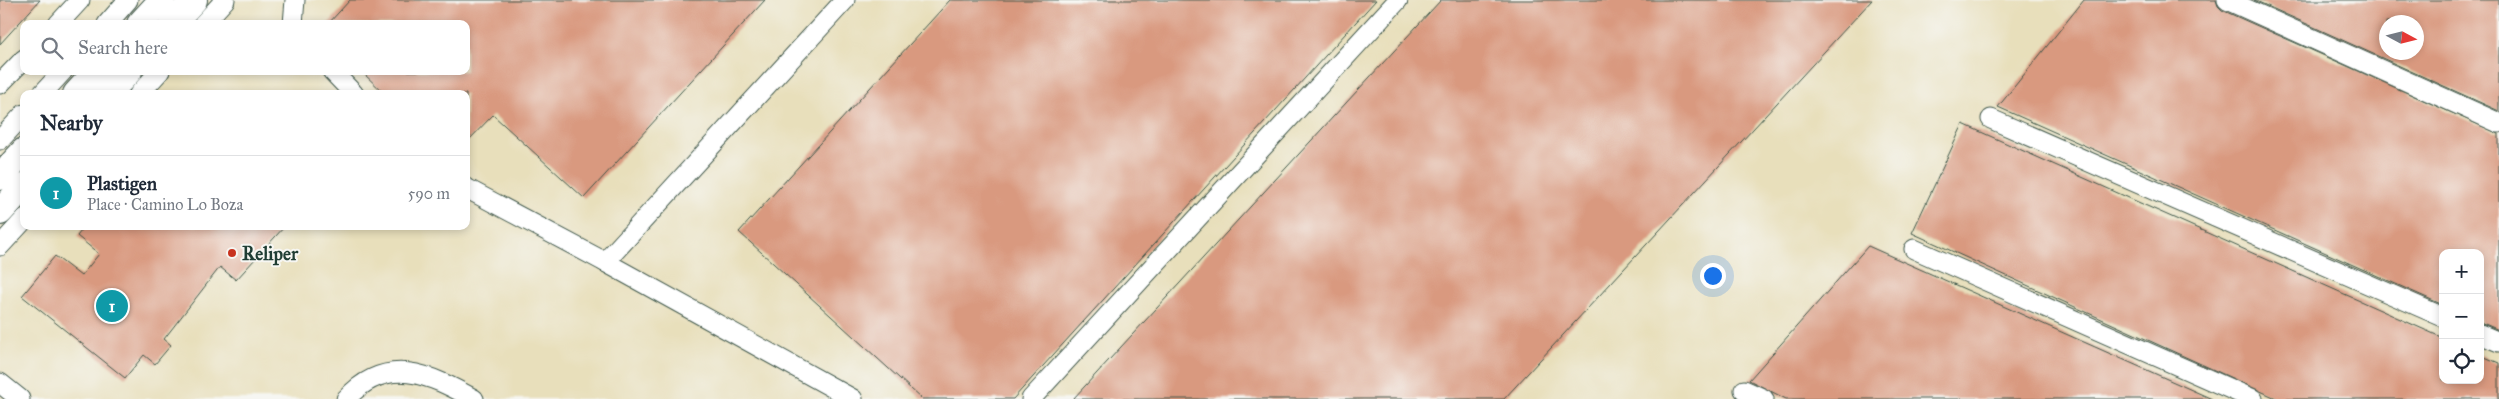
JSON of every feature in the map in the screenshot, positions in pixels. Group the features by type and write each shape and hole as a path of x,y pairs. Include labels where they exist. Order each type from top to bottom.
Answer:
{"highway":[{"path":"144,20 162,0"},
{"path":"176,20 194,0"},
{"path":"79,90 93,75"},
{"path":"112,90 125,75"},
{"path":"0,177 20,155"},
{"path":"0,212 20,190"}],"street":[{"path":"62,20 80,0"},
{"path":"110,20 128,0"},
{"path":"207,20 225,0"},
{"path":"293,20 295,0"},
{"path":"605,262 845,0"},
{"path":"1032,399 1398,0"},
{"path":"2227,0 2499,123"},
{"path":"0,84 20,63"},
{"path":"46,90 59,75"},
{"path":"143,90 156,75"},
{"path":"336,75 350,90"},
{"path":"0,140 20,118"},
{"path":"1991,119 2439,315"},
{"path":"470,190 605,262 853,399"},
{"path":"0,246 20,224"},
{"path":"1914,249 2253,399"},
{"path":"2484,336 2499,342"},
{"path":"346,399 368,380 399,372 430,377 474,399"},
{"path":"0,383 20,399"},
{"path":"1744,390 1764,399"}],"building":[{"path":"0,0 40,0 20,20 0,44"},
{"path":"350,0 765,0 584,198 493,115 470,139 470,90 381,90 365,75 470,75 470,20 332,20"},
{"path":"950,0 1376,0 1013,399 922,399 739,232"},
{"path":"1441,0 1872,0 1504,399 1073,399"},
{"path":"2084,0 2216,0 2222,10 2499,134 2499,330 2484,324 2484,249 2439,249 2439,303 1998,107"},
{"path":"2254,0 2499,0 2499,111 2386,60 2424,60 2424,15 2379,15 2379,57"},
{"path":"1963,124 2439,336 2439,384 2484,384 2484,357 2499,363 2499,399 2278,399 1912,233"},
{"path":"82,230 281,230 236,280 220,267 164,339 171,345 155,364 144,355 125,378 22,296 55,256 81,276 99,254 77,236"},
{"path":"1868,246 2212,399 1786,399 1749,380"}],"place":[{"name":"Reliper","path":"232,253"},
{"name":"Plastigen","path":"112,306"}]}
